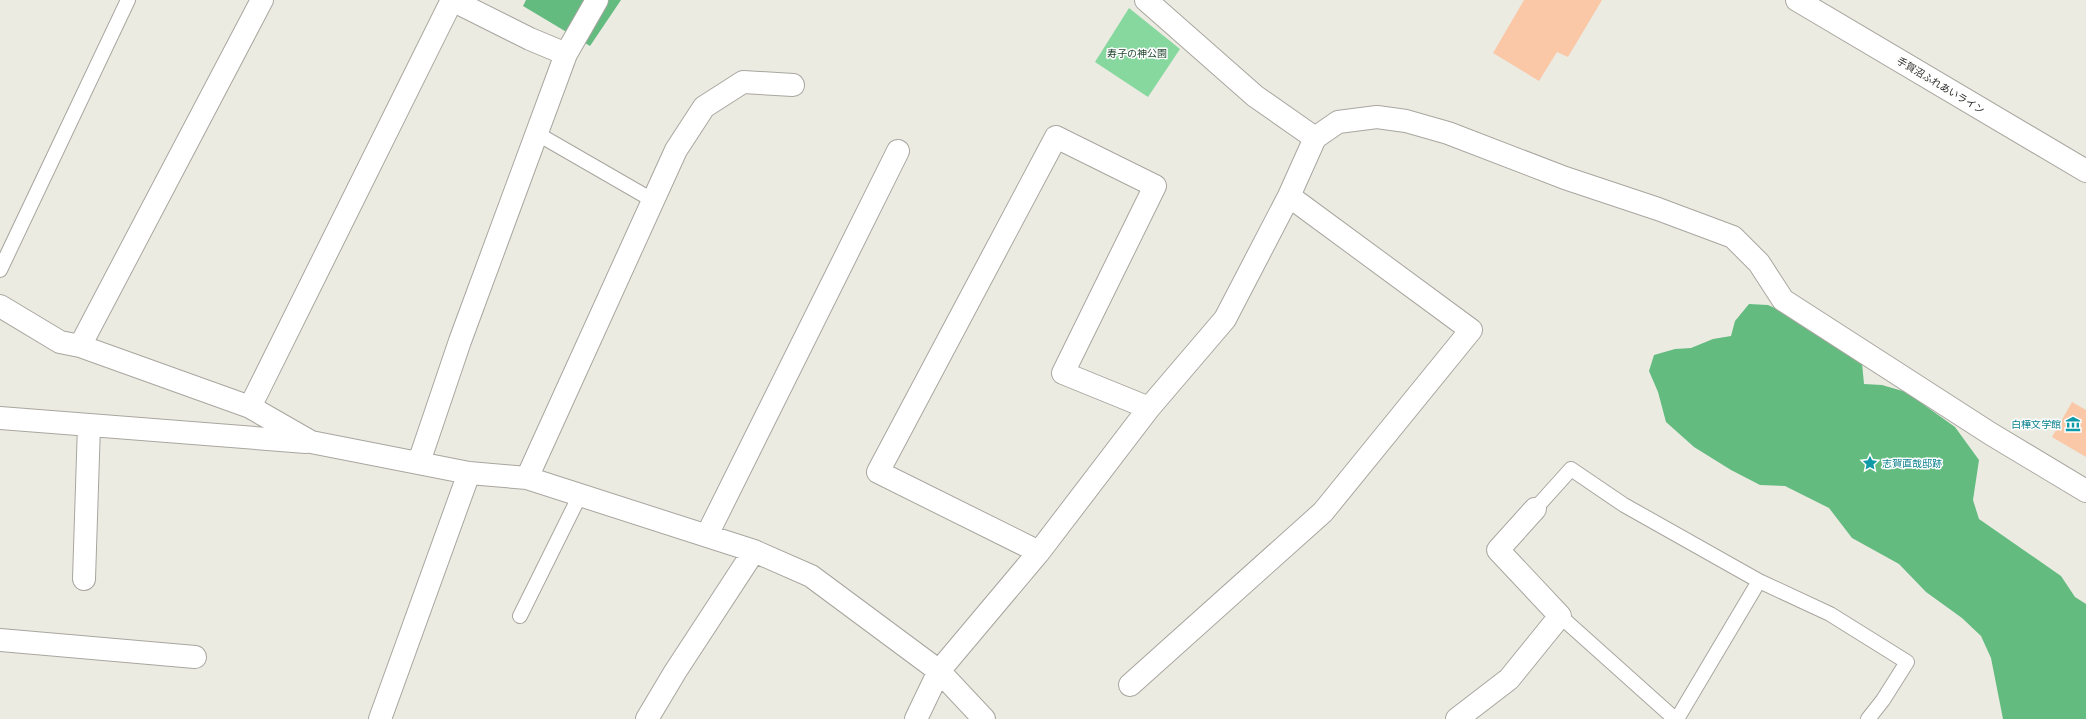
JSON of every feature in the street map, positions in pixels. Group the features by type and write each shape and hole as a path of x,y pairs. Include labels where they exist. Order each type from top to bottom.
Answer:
{"street":[{"path":"80,346 262,0"},
{"path":"250,407 452,0 530,39 566,54"},
{"path":"419,462 460,341 566,54 597,0"},
{"path":"1146,0 1255,96 1315,138"},
{"name":"手賀沼ふれあいライン","path":"1797,0 2085,168"},
{"path":"527,478 676,150 704,108 743,82 793,85"},
{"path":"916,719 939,671 1039,552 1148,408 1225,319 1289,196 1315,138 1338,122 1377,117 1406,121 1448,134 1565,178 1733,237 1759,263 1783,300 1991,434 2086,491"},
{"path":"1039,552 878,472 1056,137 1155,186 1063,373 1148,408"},
{"path":"707,536 898,151"},
{"path":"1130,685 1323,512 1471,330 1289,196"},
{"path":"0,306 60,342 80,346 250,407 311,442"},
{"path":"0,418 311,442 469,473 527,478 754,551 812,576 939,671 984,719"},
{"path":"84,579 90,425"},
{"path":"380,719 469,473"},
{"path":"1457,719 1509,679 1560,616 1498,550 1535,509"},
{"path":"647,719 675,672 754,551"},
{"path":"0,640 195,657"}],"lane":[{"path":"0,270 128,0"},
{"path":"536,133 654,201"},
{"path":"1535,509 1571,469 1624,505 1759,581 1830,614 1907,662 1883,700 1868,719"},
{"path":"520,616 580,495"},
{"path":"1560,616 1676,719 1759,581"}],"green space":[{"path":"526,0 621,0 590,46 523,6"},
{"name":"寿子の神公園","path":"1129,8 1180,49 1148,97 1095,62"},
{"path":"1749,304 1768,305 1784,312 1862,363 1864,384 1882,385 1906,392 1955,427 1979,460 1973,500 1979,519 2061,576 2075,597 2086,604 2086,719 2003,719 1991,658 1981,636 1962,618 1926,592 1899,564 1852,538 1829,508 1785,486 1760,485 1731,470 1694,447 1666,422 1658,392 1649,371 1654,355 1675,349 1691,348 1713,339 1731,336 1735,321"}],"building":[{"path":"1524,0 1602,0 1568,57 1557,52 1539,81 1493,53"},
{"name":"白樺文学館","path":"2072,402 2086,410 2086,457 2052,437"}],"place":[{"name":"白樺文学館","path":"2073,424"},
{"name":"志賀直哉邸跡","path":"1870,463"}]}
